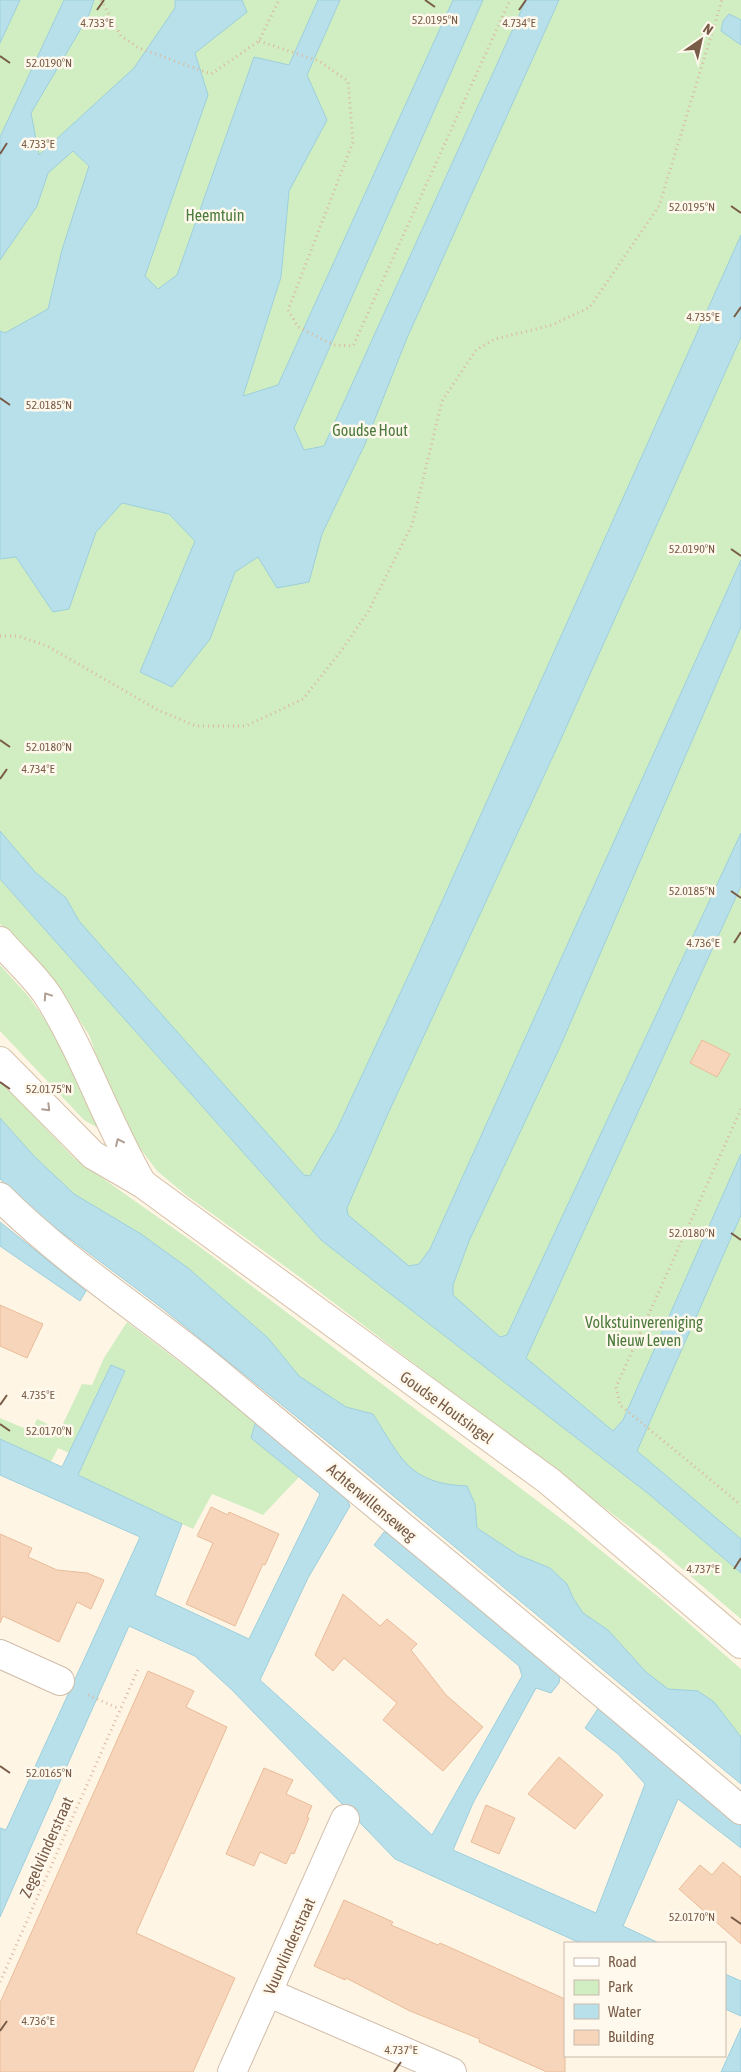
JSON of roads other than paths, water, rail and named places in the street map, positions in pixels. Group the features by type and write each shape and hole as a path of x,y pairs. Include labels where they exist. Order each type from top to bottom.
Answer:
{"street":[{"name":"Goudse Houtsingel","path":"0,942 47,994 72,1039 122,1148 143,1184"},
{"name":"Goudse Houtsingel","path":"0,1061 94,1155 143,1184 549,1481 741,1644"},
{"name":"Achterwillenseweg","path":"0,1197 27,1224 122,1301 215,1370 741,1810"},
{"path":"0,1654 60,1681"},
{"name":"Vuurvlinderstraat","path":"232,2072 345,1820"},
{"path":"269,1993 452,2072"}],"water":[{"path":"0,0 20,0 0,43"},
{"name":"Heemtuin","path":"64,0 94,0 89,15 31,113 39,155 134,68 175,8 175,0 242,0 247,12 195,53 208,95 145,276 158,289 177,275 254,57 289,65 318,0 340,0 307,75 327,120 289,191 281,277 243,396 278,385 453,0 483,0 294,428 304,450 324,446 526,0 559,0 407,338 365,444 322,534 309,582 277,588 258,557 235,572 210,639 172,687 140,672 195,541 169,514 122,503 96,532 69,609 53,612 16,557 0,559 0,331 5,333 48,309 62,250 89,166 73,151 48,173 37,206 0,260 0,137"},
{"path":"729,14 741,20 741,45 721,31 723,21"},
{"path":"741,235 741,337 560,741 386,1118 347,1208 348,1215 409,1266 419,1264 430,1249 741,560 741,627 560,1047 469,1241 453,1285 453,1295 500,1337 507,1335 741,833 741,886 526,1358 613,1431 623,1420 741,1154 741,1215 637,1451 741,1539 741,1573 650,1495 321,1240 0,879 0,831 35,872 66,898 79,921 304,1175 310,1176 337,1129 417,957"},
{"path":"0,1118 34,1156 74,1194 141,1234 188,1268 268,1338 299,1376 346,1407 373,1414 400,1456 419,1474 447,1484 467,1486 475,1504 477,1528 518,1555 550,1568 567,1584 573,1598 583,1613 608,1630 646,1672 668,1689 698,1691 714,1702 741,1737 741,1784 350,1460 162,1308 33,1211 0,1179"},
{"path":"0,1222 86,1291 80,1301 0,1246"},
{"path":"111,1365 125,1371 78,1475 182,1524 155,1595 249,1639 320,1494 251,1438 256,1420 343,1490 350,1506 308,1578 260,1680 432,1835 522,1676 519,1666 374,1545 384,1532 399,1538 550,1664 560,1677 559,1683 551,1693 536,1688 473,1803 453,1850 596,1913 645,1784 618,1754 585,1728 601,1704 741,1819 741,1848 678,1799 623,1926 657,1942 578,1942 395,1859 232,1690 195,1656 129,1626 0,1917 0,1828 6,1830 140,1537 0,1475 0,1439 62,1467"},
{"path":"726,1974 741,1981 741,2016 726,2009"},
{"path":"741,2028 741,2072 721,2072"}],"park label":[{"name":"Goudse Hout","path":"370,430"},
{"name":"Volkstuinvereniging Nieuw Leven","path":"644,1331"}]}
